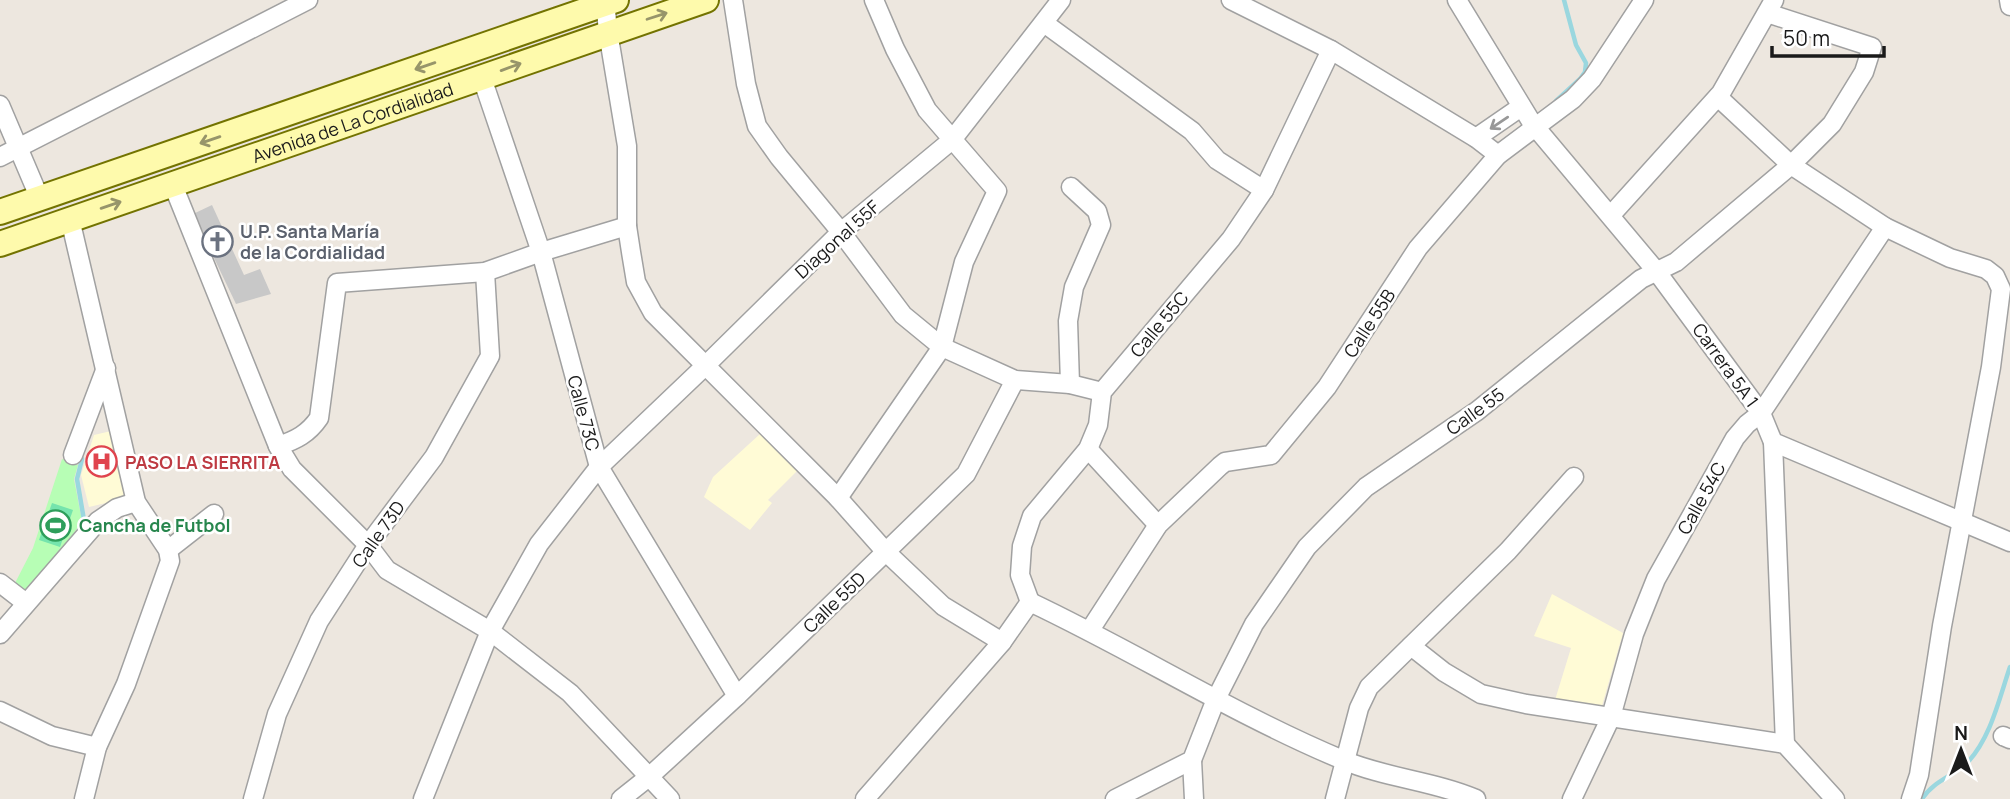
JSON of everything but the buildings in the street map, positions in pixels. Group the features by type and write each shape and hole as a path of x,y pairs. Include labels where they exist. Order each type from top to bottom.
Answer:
{"main road":[{"name":"Avenida de La Cordialidad","path":"0,244 706,0"},
{"name":"Avenida de La Cordialidad","path":"0,212 609,1"}],"street":[{"path":"0,157 308,0"},
{"path":"733,0 746,84 757,126 841,232 902,315 942,347 1015,380 1070,384 1102,392 1098,425 1088,449 1032,516 1022,546 1020,575 1030,602 1216,699 1345,761 1476,799"},
{"path":"838,498 942,347 964,262 997,191 927,110 895,49 874,0"},
{"name":"Diagonal 55F","path":"599,467 841,232 953,140 1061,0"},
{"path":"1231,0 1331,50 1476,138 1497,155"},
{"name":"Carrera 5A 1","path":"1457,0 1535,127 1657,272 1761,413 1773,442"},
{"name":"Calle 55B","path":"1090,631 1158,526 1225,462 1271,455 1327,387 1418,248 1497,155 1573,99 1592,79 1644,0"},
{"path":"2009,0 2010,6"},
{"path":"609,1 608,32 627,146 627,226 636,282 653,313 943,606 1002,642"},
{"path":"1611,215 1718,97 1770,7"},
{"name":"Calle 55","path":"1192,760 1216,699 1254,624 1307,547 1366,486 1477,411 1641,279 1676,262 1791,165 1832,124 1864,72 1872,47 1770,7"},
{"path":"1044,23 1192,131 1217,160 1264,190"},
{"name":"Calle 55C","path":"1102,392 1230,239 1264,190 1331,50"},
{"name":"Calle 73C","path":"422,799 490,631 539,544 599,467 541,252 481,78"},
{"path":"1718,97 1791,165 1885,227 1950,258 1986,269 1995,276 2001,289 1991,367 1942,626 1919,775 1911,799"},
{"path":"0,105 40,199"},
{"path":"1476,138 1521,107"},
{"path":"173,185 278,446 292,469 368,545 387,570 490,631 570,693 670,799"},
{"path":"1070,384 1068,321 1074,286 1101,225 1097,211 1071,187"},
{"path":"70,219 136,502 168,550 170,561 169,570 125,684 97,747 85,799"},
{"path":"278,446 312,430 318,418 337,283 485,272 627,226"},
{"name":"Calle 54C","path":"1572,799 1611,717 1634,634 1656,579 1735,438 1761,413 1885,227"},
{"name":"Calle 73D","path":"253,799 277,714 319,621 368,545 434,457 489,356 485,272"},
{"path":"73,455 106,368"},
{"name":"Calle 55D","path":"621,799 737,696 966,474 1015,380"},
{"path":"1785,744 1773,442 2010,542"},
{"path":"1088,449 1158,526"},
{"path":"599,467 737,696"},
{"path":"1335,799 1359,708 1369,687 1508,551 1574,477"},
{"path":"0,634 98,521 117,508 136,502"},
{"path":"168,550 214,514"},
{"path":"0,583 26,603"},
{"path":"865,799 1002,642 1030,602"},
{"path":"1411,646 1444,672 1482,694 1526,704 1785,744 1835,799"},
{"path":"0,711 52,736 97,747"},
{"path":"1119,798 1192,760 1194,799"}],"shaded area":[{"name":"U.P. Santa María de la Cordialidad","path":"212,205 244,275 260,269 271,294 236,304 193,214"},
{"name":"PASO LA SIERRITA","path":"111,431 127,498 89,507 81,475 94,435"},
{"path":"760,434 800,468 768,500 772,503 750,530 704,497 713,477"},
{"path":"1552,594 1623,633 1601,709 1555,700 1571,648 1534,636"}],"green space":[{"path":"62,459 78,465 74,479 82,521 56,559 26,593 14,585 33,548"},
{"name":"Cancha de Futbol","path":"52,503 73,510 60,547 39,540"}],"waterway":[{"path":"1556,101 1580,79 1585,72 1586,63 1576,45 1564,0"},
{"path":"79,453 82,459 77,479 85,526"},
{"path":"1922,799 1932,788 1968,762 1976,752 1994,717 2010,667"}],"place":[{"name":"U.P. Santa María de la Cordialidad","path":"217,241"},
{"name":"PASO LA SIERRITA","path":"102,462"},
{"name":"Cancha de Futbol","path":"56,525"}]}
